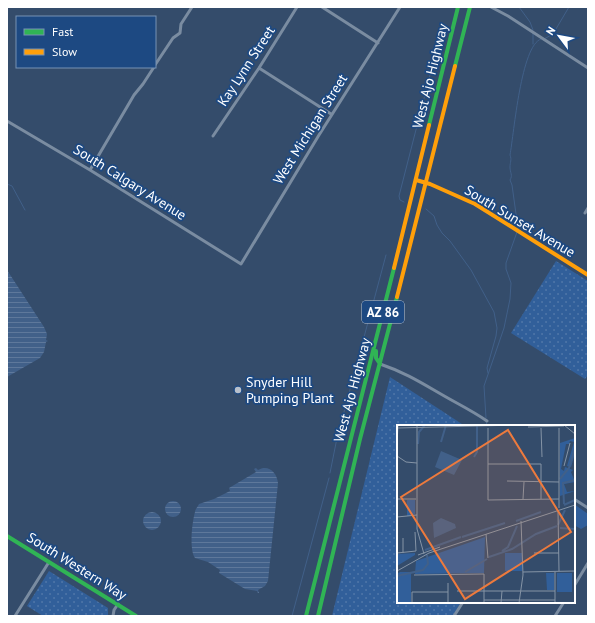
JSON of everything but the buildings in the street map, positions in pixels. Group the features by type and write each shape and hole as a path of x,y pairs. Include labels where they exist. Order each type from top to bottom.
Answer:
{"main road":[{"name":"West Ajo Highway","path":"306,616 379,329 458,7"},
{"name":"West Ajo Highway","path":"318,616 360,439 470,7"},
{"name":"South Sunset Avenue","path":"416,180 426,182 475,204 588,276"},
{"path":"379,329 380,334 375,352 376,358 380,364"},
{"name":"South Western Way","path":"7,536 136,616"}],"street":[{"path":"156,63 173,38 180,33 181,24 192,7"},
{"name":"Kay Lynn Street","path":"213,136 260,68 297,7"},
{"path":"322,7 378,43"},
{"name":"West Michigan Street","path":"241,264 332,114 400,7"},
{"path":"491,7 516,21 588,68"},
{"path":"90,170 134,95 153,68"},
{"path":"260,68 332,114"},
{"name":"South Calgary Avenue","path":"7,121 90,170 241,264"},
{"path":"585,213 588,208"},
{"path":"380,364 412,377 468,408 487,421"},
{"path":"575,500 588,508"},
{"path":"16,616 49,562"},
{"path":"575,584 588,563"},
{"path":"454,616 462,603"},
{"path":"555,616 563,603"},
{"path":"113,616 114,610 118,604"}],"shaded area":[{"path":"556,261 588,281 588,375 585,379 511,333"},
{"path":"7,270 44,327 47,334 46,340 48,341 46,342 44,352 40,358 7,377"},
{"path":"390,377 463,425 397,425 397,603 460,603 453,616 332,616"},
{"path":"256,468 258,470 265,468 274,472 278,483 268,581 265,586 258,590 259,593 257,591 245,589 219,573 220,570 208,562 195,558 192,549 192,529 195,510 199,504 230,491 229,488 256,472 254,469"},
{"path":"173,501 179,503 181,509 179,515 173,517 167,515 165,509 167,503"},
{"path":"575,505 588,514 588,525 581,529 575,526"},
{"path":"152,512 158,515 161,521 158,527 152,530 146,527 143,521 146,515"},
{"path":"49,571 108,608 108,616 43,616 27,606"}],"waterway":[{"path":"519,7 530,22 533,30"},
{"path":"544,39 553,34 569,7"},
{"path":"533,33 533,44"},
{"path":"518,229 519,223 510,180 510,155 523,73 534,45 541,39"},
{"path":"404,202 400,200 399,196 430,75"},
{"path":"7,184 12,186 25,210"},
{"path":"426,209 434,216 442,233 450,241 471,270 494,312 497,328 487,368 488,373"},
{"path":"486,418 484,386 504,328 510,299 511,283 506,269 506,263 517,232"},
{"path":"330,473 337,438 386,255"},
{"path":"486,421 487,425"},
{"path":"292,616 329,478"}],"traffic: fast":[{"path":"429,125 458,7"},
{"path":"455,66 470,7"},
{"path":"306,616 394,268"},
{"path":"318,616 360,439 397,297"},
{"path":"376,351 376,358 380,364"},
{"path":"7,536 136,616"}],"traffic: slow":[{"path":"397,297 455,66"},
{"path":"394,268 429,125"},
{"path":"416,180 430,184 475,204 588,275"}],"place":[{"name":"Snyder Hill Pumping Plant","path":"238,390"}]}
